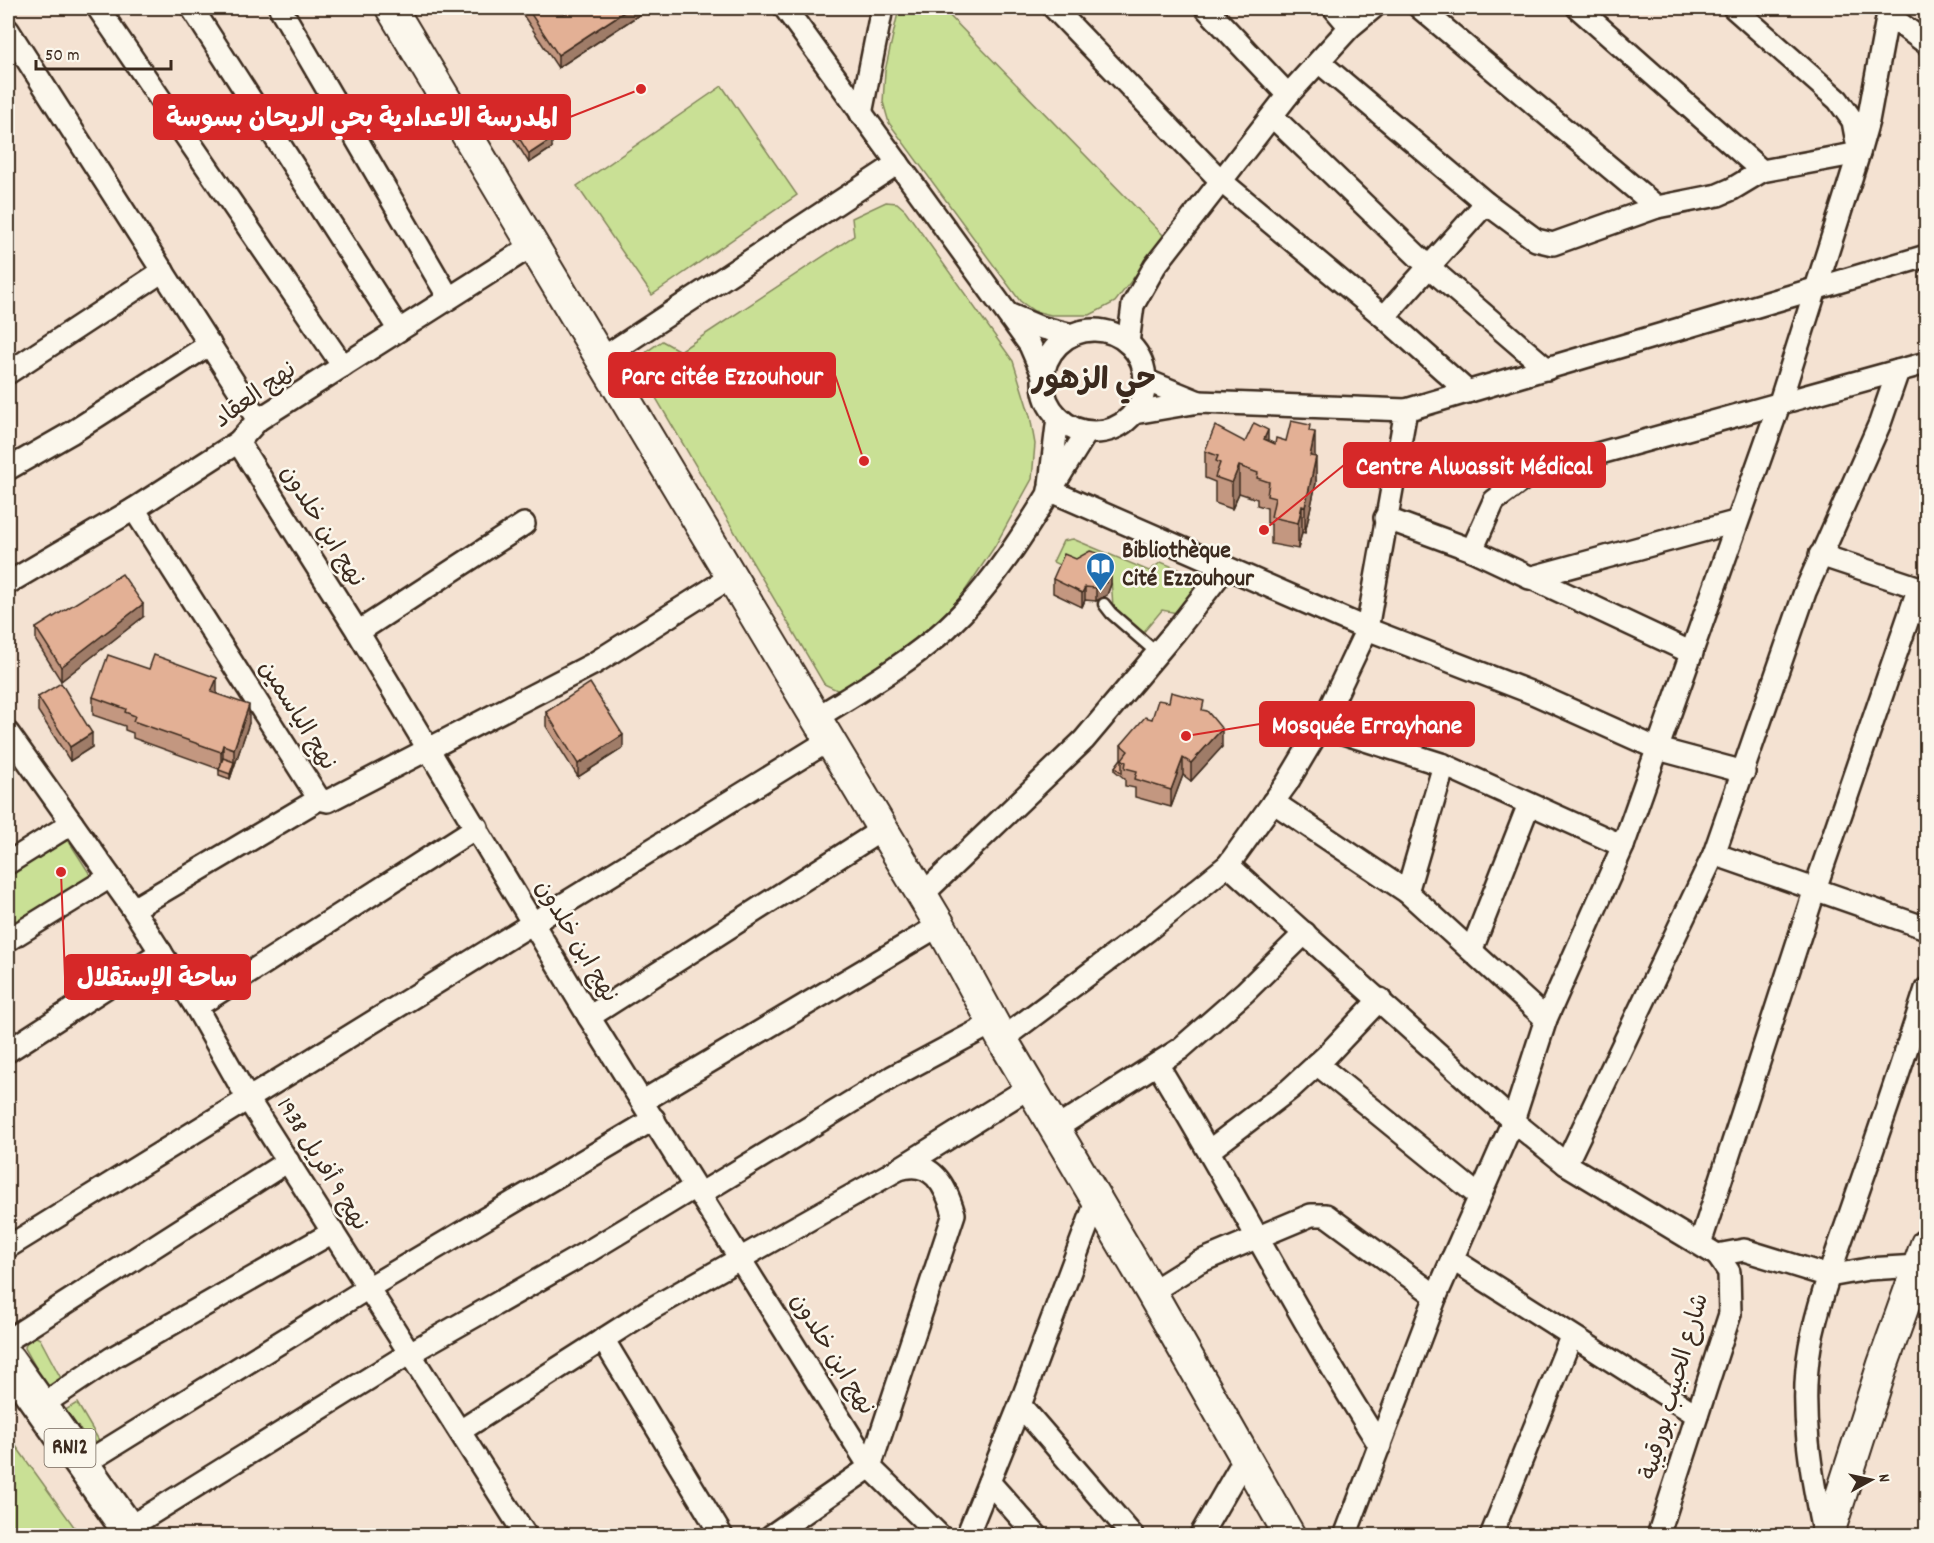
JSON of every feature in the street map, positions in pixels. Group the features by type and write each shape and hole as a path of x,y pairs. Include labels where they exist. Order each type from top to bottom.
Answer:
{"highway":[{"name":"RN12","path":"8,1360 82,1466 123,1533"},
{"name":"RN12","path":"8,1395 123,1533"}],"street":[{"path":"98,8 343,366"},
{"path":"192,8 399,330"},
{"path":"280,8 449,298"},
{"path":"391,8 940,925 997,1031 1151,1292 1290,1536"},
{"path":"785,8 1030,345 1043,375 1049,405 1058,417 1072,427 1087,432 1113,428 1134,413 1199,402 1406,410 1926,256"},
{"path":"861,114 882,8"},
{"path":"1054,8 1221,181 1384,317 1468,392"},
{"path":"1206,8 1288,95"},
{"path":"1334,8 1350,27"},
{"path":"1128,343 1133,304 1155,266 1288,95 1350,27 1373,8"},
{"path":"1420,8 1657,207"},
{"path":"1578,8 1762,171"},
{"path":"1734,8 1844,106 1853,121 1859,153"},
{"path":"1345,1536 1436,1296 1513,1121 1546,1019 1623,846 1658,749 1817,290 1868,121 1888,11 1926,43"},
{"path":"8,30 258,420"},
{"path":"1319,62 1486,203 1536,240 1548,245 1657,207 1718,195 1762,171 1859,153"},
{"path":"1273,117 1430,268 1547,369"},
{"path":"601,359 898,163"},
{"path":"1384,317 1486,203"},
{"name":"نهج العقاد","path":"8,583 134,509 238,442 258,420 533,245"},
{"path":"8,373 163,271"},
{"path":"1098,330 1133,304"},
{"path":"1007,314 1039,327 1072,335 1098,330 1114,334 1128,343 1140,360 1145,380 1142,397 1134,413"},
{"path":"1043,375 1048,359 1058,345 1072,335"},
{"path":"8,469 70,434 210,344"},
{"path":"1472,550 1494,501 1526,477 1557,465 1926,363"},
{"path":"1566,1164 1714,854 1820,555 1880,423 1898,371"},
{"path":"1145,380 1199,402"},
{"path":"123,1533 410,1353 892,1077 997,1031 1149,930 1228,865 1273,802 1321,726 1366,629 1406,410"},
{"path":"1049,490 1058,417"},
{"path":"8,1247 533,923 822,730 948,627 986,585 1087,432"},
{"name":"نهج ابن خلدون","path":"238,442 358,632 589,1017 742,1258 870,1467 939,1536"},
{"path":"1049,490 1366,629 1535,694 1658,749 1744,772"},
{"name":"نهج الياسمين","path":"133,909 319,799 134,509"},
{"path":"1385,518 1472,550 1692,653"},
{"path":"1529,578 1735,522"},
{"path":"358,632 524,524"},
{"path":"1708,1250 1815,889 1923,589 1820,555"},
{"path":"921,896 1084,740 1225,567"},
{"path":"319,799 328,801 427,747 593,664 731,577"},
{"path":"1321,726 1443,765 1623,846"},
{"name":"نهج 9 أفريل 1938","path":"8,733 14,759 72,823 161,952 196,1007 248,1099 526,1536"},
{"path":"1407,892 1443,765"},
{"path":"1273,802 1407,892 1546,1019"},
{"path":"1472,949 1529,804"},
{"path":"8,864 72,823"},
{"path":"196,1007 477,827"},
{"path":"589,1017 883,829"},
{"path":"1714,854 1926,928"},
{"path":"1228,865 1380,999 1513,1121 1566,1164 1708,1250 1744,1250 1829,1276 1922,1255"},
{"path":"8,940 110,877"},
{"path":"643,1101 940,925"},
{"path":"1055,1129 1180,1049 1245,992 1305,933"},
{"path":"8,1051 161,952"},
{"path":"1826,1536 1813,1486 1807,1394 1810,1347 1829,1276 1926,988"},
{"path":"1210,1150 1290,1089 1380,999"},
{"path":"1157,1064 1210,1150 1311,1335 1380,1446"},
{"path":"1317,1064 1479,1196"},
{"path":"460,1431 649,1310 820,1211 897,1170 1030,1088"},
{"path":"82,1466 369,1288 654,1119"},
{"path":"8,1340 288,1161"},
{"path":"771,1536 870,1467 954,1214 949,1196 924,1167 912,1165 897,1170"},
{"path":"967,1536 1020,1405 1096,1202"},
{"path":"1151,1292 1199,1262 1311,1215 1326,1215 1436,1296"},
{"path":"39,1407 112,1358 333,1232"},
{"name":"شارع الحبيب بورقيبة","path":"1658,1536 1730,1314 1729,1272 1708,1250"},
{"path":"1826,1536 1922,1255"},
{"path":"1452,1259 1571,1337 1697,1415"},
{"path":"1491,1536 1571,1337"},
{"path":"603,1339 722,1536"},
{"path":"1020,1405 1134,1536"},
{"path":"1200,1536 1245,1458"},
{"path":"988,1482 1036,1536"}],"lane":[{"path":"1104,604 1111,613 1157,653"}],"green space":[{"path":"899,8 942,8 1165,237 1115,302 1090,315 1051,315 1034,311 1020,301 889,123 883,102 885,71"},
{"path":"722,86 797,195 652,295 577,186"},
{"path":"886,202 897,203 905,210 1013,361 1030,416 1035,444 1032,479 995,546 961,597 915,643 848,689 839,691 824,684 646,381 642,373 641,361 645,353 662,341 680,351 854,236 852,218"},
{"path":"1073,539 1149,571 1161,562 1188,573 1194,590 1177,613 1162,610 1142,634 1113,607 1111,578 1076,573 1053,562 1063,541"},
{"path":"68,840 93,879 8,931 8,876"},
{"path":"36,1337 40,1339 64,1384 50,1393 25,1348 26,1342"},
{"path":"77,1403 103,1447 89,1456 62,1412"},
{"path":"8,1435 80,1535 8,1535"}],"building":[{"path":"527,8 562,8 565,14 575,8 630,8 558,55"},
{"path":"532,107 552,139 529,154 509,122"},
{"path":"1291,421 1310,425 1309,431 1315,432 1310,456 1316,457 1305,507 1302,506 1298,523 1271,517 1275,498 1267,496 1269,482 1257,478 1258,473 1239,466 1232,483 1215,477 1220,463 1216,461 1218,456 1205,451 1215,426 1245,442 1254,423 1268,430 1264,439 1275,444 1276,438 1286,441"},
{"path":"1090,551 1105,555 1111,571 1107,582 1096,588 1085,587 1082,593 1053,579 1064,554 1076,559"},
{"path":"122,574 143,604 61,667 36,628"},
{"path":"108,655 149,669 154,655 217,678 211,692 249,705 234,749 223,745 221,752 133,721 135,716 125,712 126,709 93,697"},
{"path":"61,683 92,733 70,747 38,697"},
{"path":"590,683 623,735 578,764 546,712"},
{"path":"1171,692 1204,701 1202,710 1207,711 1222,729 1191,763 1183,758 1171,790 1135,779 1137,771 1125,768 1126,762 1122,759 1128,751 1121,745 1145,717 1152,719 1158,700 1169,702"},
{"path":"223,758 234,762 230,774 219,770"},
{"path":"1122,759 1122,773 1115,767"}],"place":[{"name":"المدرسة الاعدادية بحي الريحان بسوسة","path":"641,89"},
{"name":"Parc citée Ezzouhour","path":"864,461"},
{"name":"Centre Alwassit Médical","path":"1264,530"},
{"name":"Bibliothèque Cité Ezzouhour","path":"1101,592"},
{"name":"Mosquée Errayhane","path":"1186,736"},
{"name":"ساحة اﻹستقلال","path":"61,872"}],"district":[{"name":"حي الزهور","path":"1094,382"}]}
